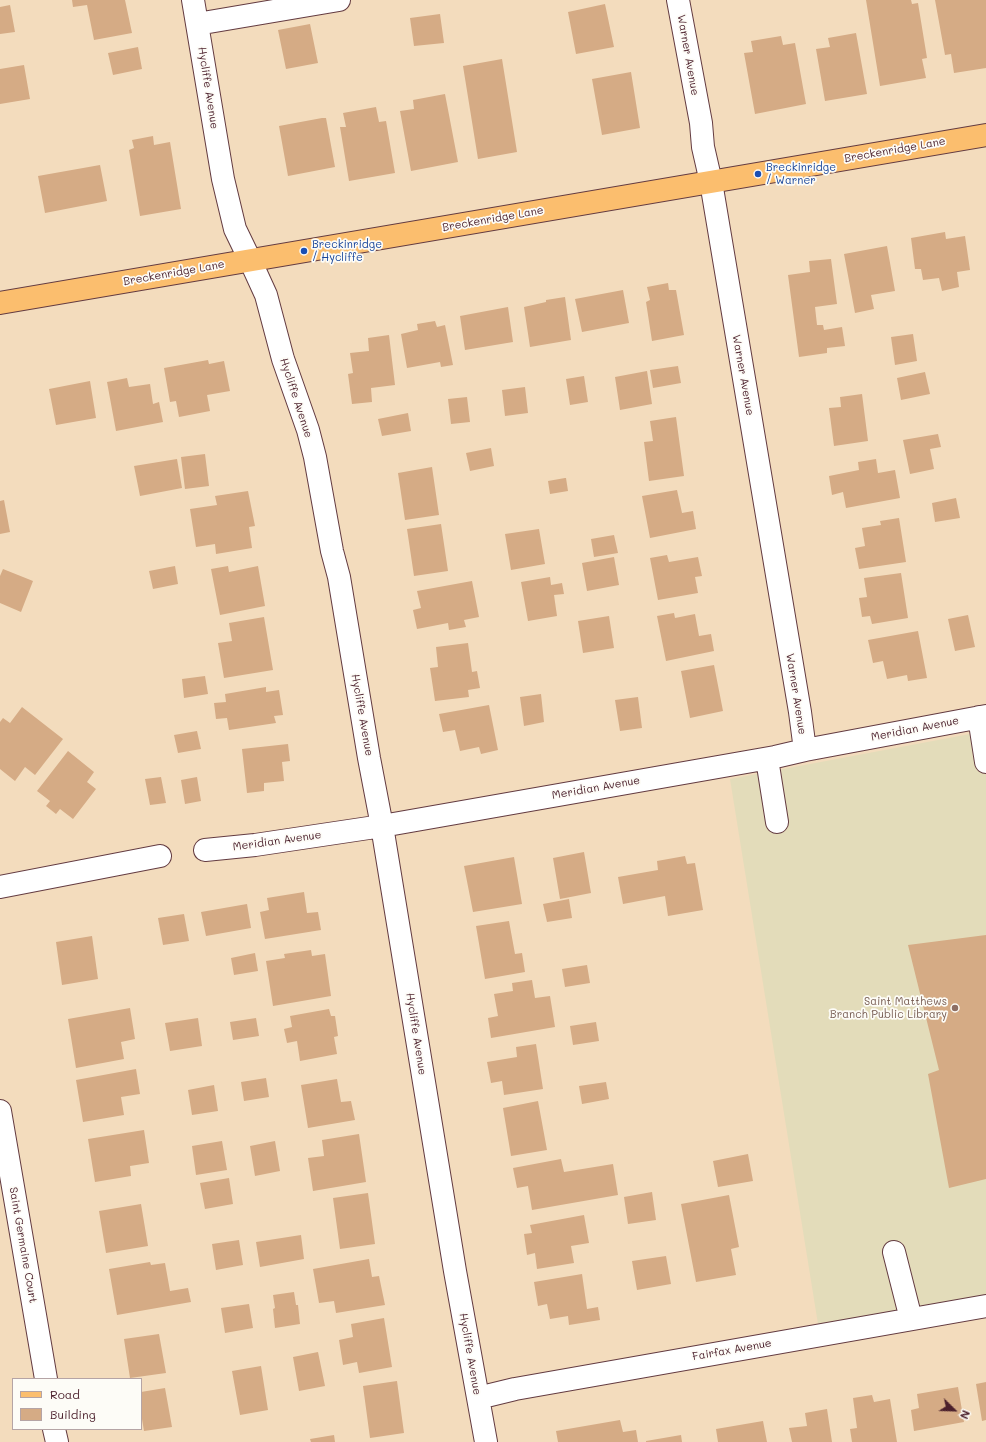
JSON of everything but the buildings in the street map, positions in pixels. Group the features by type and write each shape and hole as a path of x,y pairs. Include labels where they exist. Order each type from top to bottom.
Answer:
{"main road":[{"name":"Breckenridge Lane","path":"0,302 986,135"}],"street":[{"name":"Hycliffe Avenue","path":"193,0 223,180 235,228 266,296 283,359 308,430 315,457 332,551 339,577 369,758 382,826 455,1271 486,1442"},
{"path":"197,24 339,0"},
{"name":"Warner Avenue","path":"678,0 701,124 703,147 711,182 798,697 805,750"},
{"path":"983,717 986,762"},
{"name":"Meridian Avenue","path":"205,850 255,845 382,826 767,758 983,717"},
{"path":"767,758 777,822"},
{"path":"0,887 160,856"},
{"name":"Saint Germaine Court","path":"0,1111 46,1378"},
{"path":"894,1252 911,1319"},
{"name":"Fairfax Avenue","path":"478,1398 515,1389 986,1306"},
{"path":"54,1430 56,1442"}],"shaded area":[{"path":"986,731 986,1295 818,1324 730,779"}],"place":[{"name":"Breckinridge / Warner","path":"758,174"},
{"name":"Breckinridge / Hycliffe","path":"304,251"},
{"name":"Saint Matthews Branch Public Library","path":"955,1008"}]}
